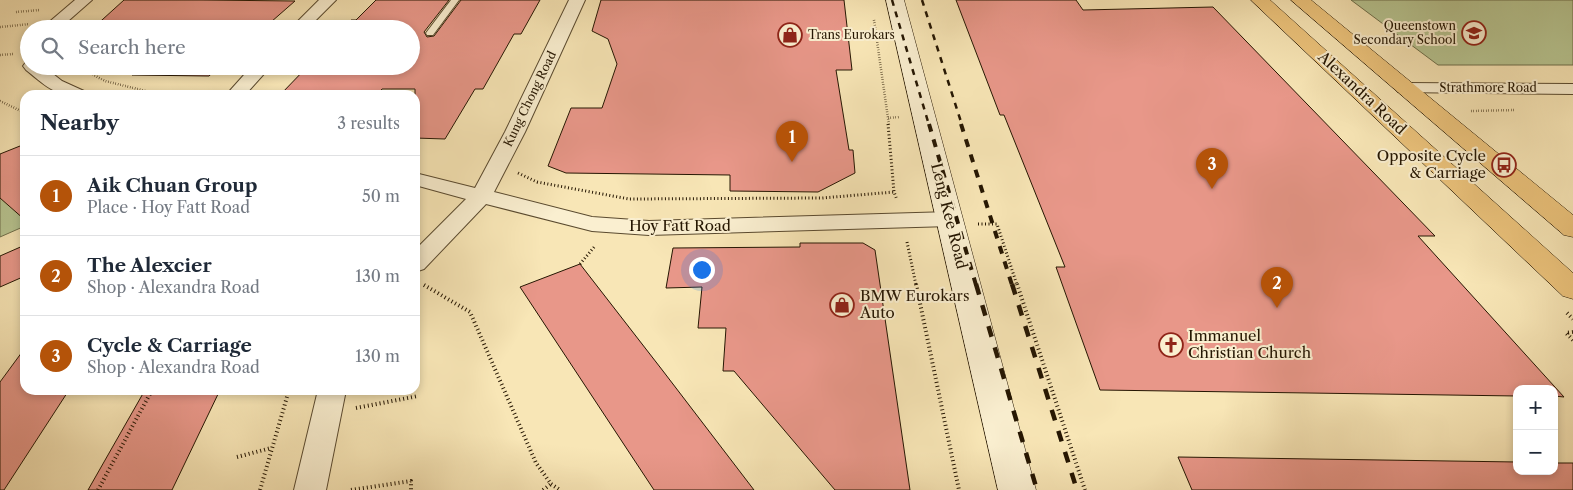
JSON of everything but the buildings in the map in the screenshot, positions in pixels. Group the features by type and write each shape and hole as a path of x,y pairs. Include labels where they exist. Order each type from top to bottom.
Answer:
{"main road":[{"name":"Alexandra Road","path":"1260,0 1573,289"},
{"name":"Alexandra Road","path":"1300,0 1573,229"}],"street":[{"path":"61,20 84,0"},
{"path":"307,20 328,0"},
{"name":"Kung Chong Road","path":"420,269 481,196 515,132 577,0"},
{"name":"Leng Kee Road","path":"895,0 962,222 1017,490"},
{"path":"43,75 56,85 66,90"},
{"path":"240,90 254,75"},
{"name":"Strathmore Road","path":"1404,88 1573,89"},
{"name":"Hoy Fatt Road","path":"420,181 592,224 633,227 901,220 962,222"},
{"path":"310,490 331,395"}],"lane":[{"path":"430,33 455,0"}],"path":[{"path":"873,16 888,118 894,192 959,490"},
{"path":"0,55 6,54"},
{"path":"94,75 105,81 142,90"},
{"path":"0,101 20,111"},
{"path":"515,170 537,182 629,199 804,198 894,192"},
{"path":"962,222 997,224 1085,490"},
{"path":"580,264 600,240"},
{"path":"420,275 470,312 536,463 551,484 560,490"},
{"path":"1573,332 1566,332 1573,340"},
{"path":"98,490 149,395"},
{"path":"260,490 287,395"},
{"path":"355,408 418,396"},
{"path":"237,457 271,448"},
{"path":"351,490 412,481 411,490"},
{"path":"542,490 551,484"}],"green space":[{"name":"Queenstown Secondary School","path":"1351,0 1573,0 1573,65 1438,65"},
{"path":"0,180 20,195 20,228 0,237"}],"railway":[{"path":"892,0 929,125"},
{"path":"922,0 962,125"},
{"path":"929,124 976,285"},
{"path":"961,124 1012,285"},
{"path":"976,284 1037,490"},
{"path":"1012,284 1077,490"}],"place":[{"name":"Queenstown Secondary School","path":"1474,33"},
{"name":"Trans Eurokars","path":"790,35"},
{"name":"Aik Chuan Group","path":"792,162"},
{"name":"Opposite Cycle & Carriage","path":"1504,165"},
{"name":"Cycle & Carriage","path":"1212,189"},
{"name":"BMW Eurokars Auto","path":"842,305"},
{"name":"The Alexcier","path":"1277,308"},
{"name":"Immanuel Christian Church","path":"1171,345"}]}
